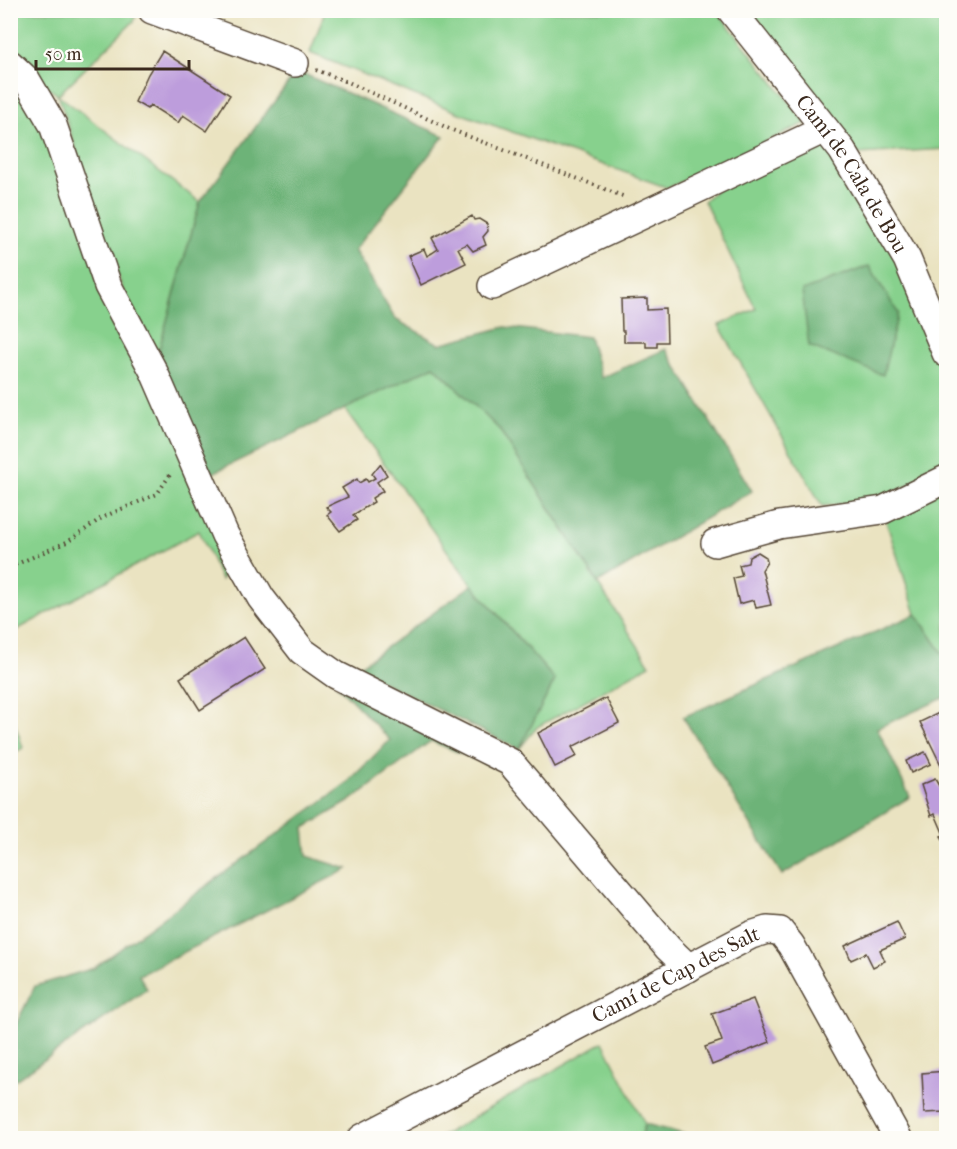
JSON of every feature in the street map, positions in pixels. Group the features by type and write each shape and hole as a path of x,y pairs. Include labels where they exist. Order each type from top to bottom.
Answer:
{"street":[{"path":"152,10 295,63"},
{"name":"Camí de Cala de Bou","path":"731,10 842,150 907,259 946,354"},
{"path":"10,64 26,79 53,125 108,286 154,372 225,535 261,598 302,651 336,675 510,762 668,948 689,968"},
{"path":"492,286 825,129"},
{"path":"715,543 779,525 884,510 946,479"},
{"name":"Camí de Cap des Salt","path":"362,1138 752,935 766,930 780,931 791,945 898,1138"}],"path":[{"path":"295,63 348,82 452,130 637,201 646,214"},
{"path":"10,567 69,541 103,517 156,494 188,452"}],"green space":[{"path":"10,11 137,12 134,21 58,95 45,86 11,47"},
{"path":"325,11 717,11 806,123 668,188 462,114 310,53"},
{"path":"746,11 946,11 946,149 858,154"},
{"path":"297,71 444,136 354,250 395,319 439,344 505,327 589,337 601,378 666,349 752,491 598,583 499,429 434,366 207,476 158,353 200,202"},
{"path":"10,74 46,126 231,564 221,580 199,531 11,633"},
{"path":"58,95 200,202 158,353 124,294"},
{"path":"817,139 831,147 899,260 941,363 946,381 946,466 879,500 822,506 719,325 756,309 704,201 728,179"},
{"path":"869,266 898,313 883,375 809,346 802,291"},
{"path":"434,366 499,429 650,665 537,727 519,749 555,680 472,585 344,408"},
{"path":"946,488 946,658 916,614 884,515"},
{"path":"472,585 555,680 519,749 356,669"},
{"path":"916,614 946,658 946,697 877,728 910,797 782,875 683,717"},
{"path":"336,684 494,767 431,741 350,801 304,828 307,856 348,869 139,975 147,989 11,1083 11,1034 35,986 94,968 347,783 390,740"},
{"path":"10,709 23,748 11,754 10,754"},
{"path":"603,1042 645,1124 641,1138 438,1138"},
{"path":"645,1124 699,1138 641,1138"}],"building":[{"path":"162,51 230,95 207,131 183,115 178,123 150,105 147,109 135,102"},
{"path":"472,216 474,220 479,219 487,224 488,231 483,237 486,245 473,251 467,244 458,248 466,263 421,285 408,256 424,249 427,256 432,253 438,249 432,238"},
{"path":"647,298 647,310 666,309 667,342 657,342 657,347 646,347 646,342 624,342 621,299"},
{"path":"380,464 387,475 377,482 383,491 372,498 374,502 353,515 357,520 340,531 327,515 331,512 326,507 348,497 342,488 357,479 359,483 375,478 372,474"},
{"path":"758,552 766,557 767,562 762,570 771,605 756,608 754,600 739,604 733,578 742,576 739,565 748,563 749,557"},
{"path":"244,637 265,669 200,710 180,678"},
{"path":"606,698 619,723 572,747 577,756 555,767 538,733"},
{"path":"943,711 946,718 946,767 943,769 920,722"},
{"path":"925,752 931,764 911,773 906,761"},
{"path":"935,779 946,798 946,842 944,843 941,836 944,835 935,814 931,816 921,785"},
{"path":"897,922 905,939 880,950 885,961 873,967 866,953 851,960 845,946"},
{"path":"753,999 770,1042 712,1065 705,1047 722,1041 712,1014"},
{"path":"946,1071 946,1112 924,1113 922,1073"}]}
